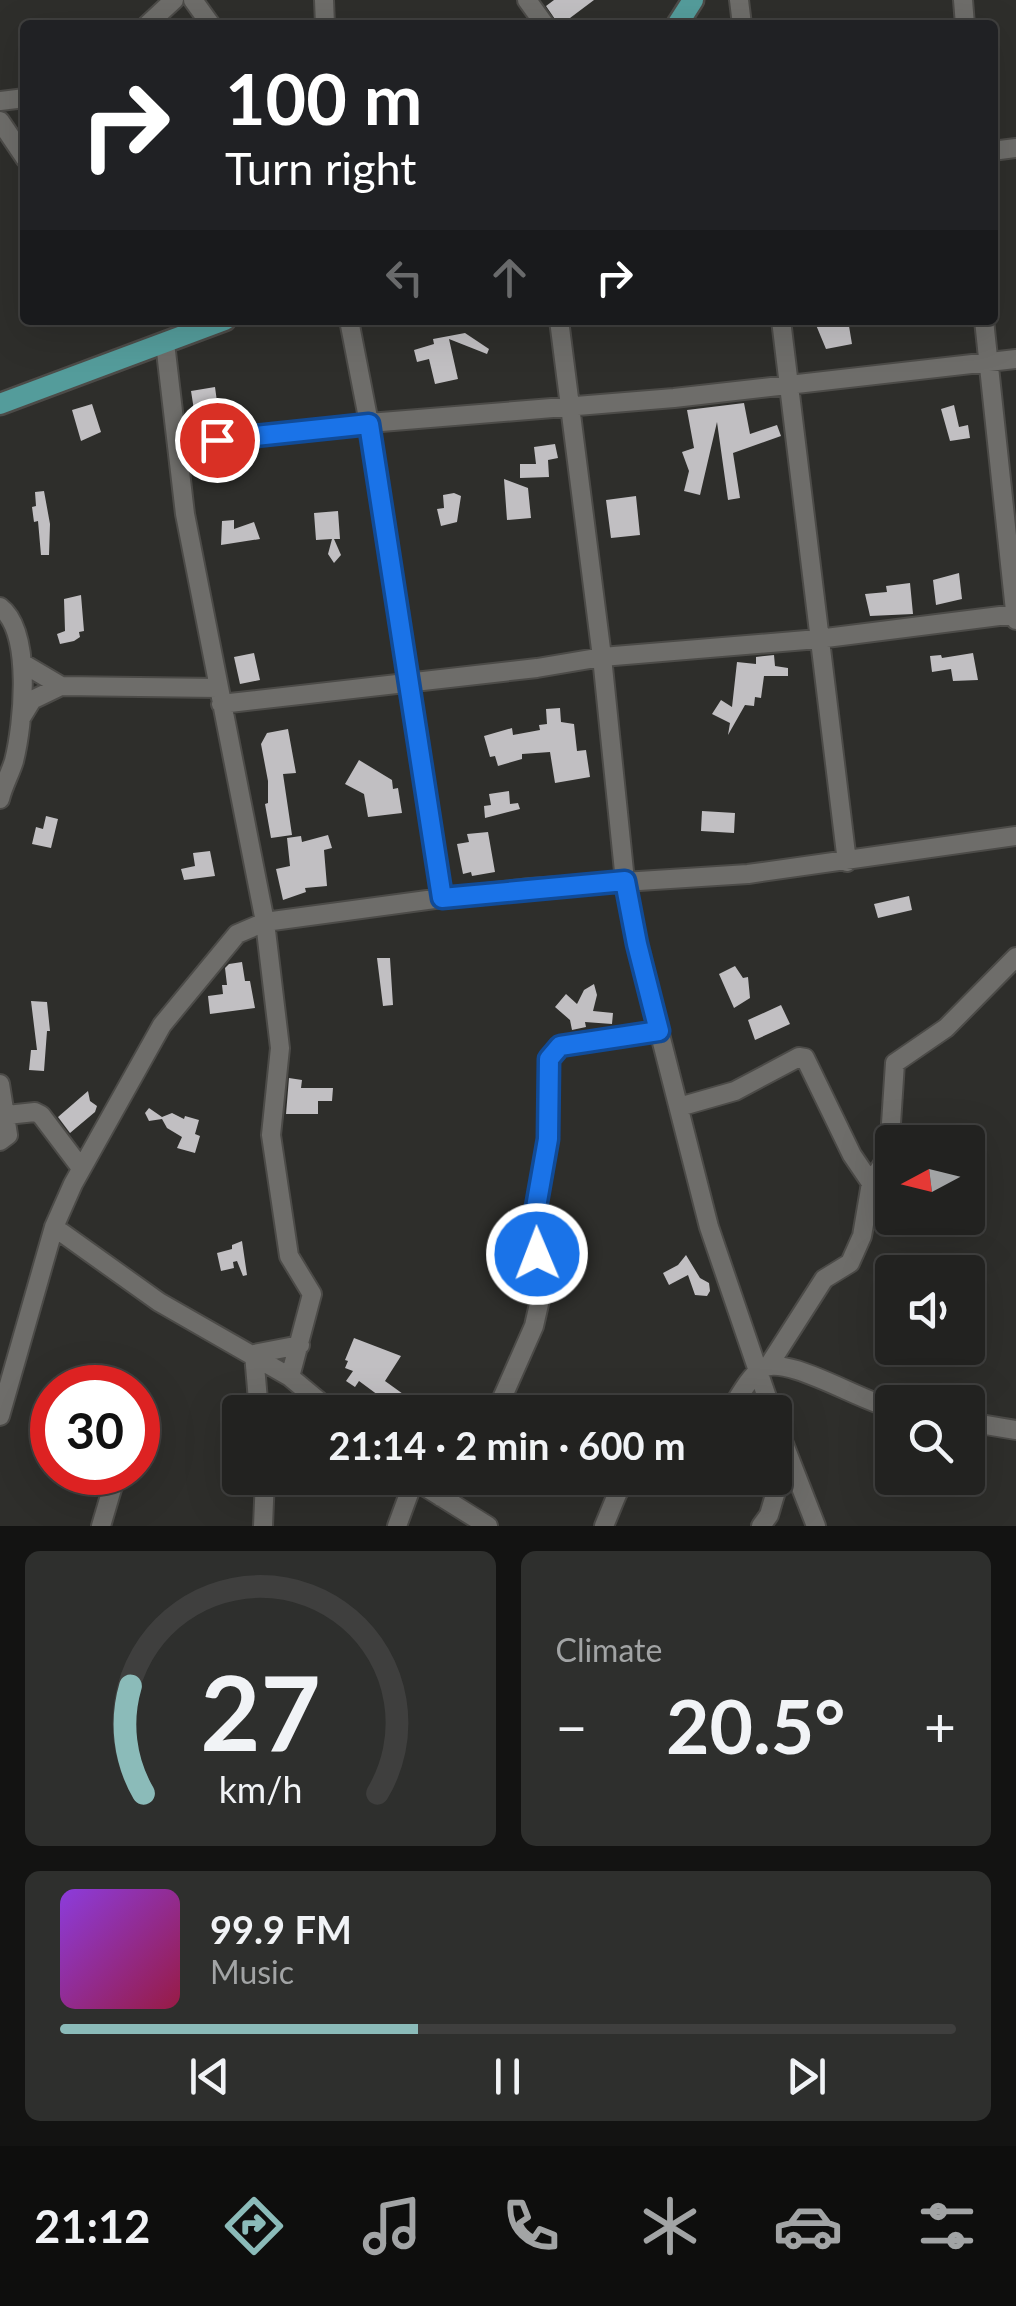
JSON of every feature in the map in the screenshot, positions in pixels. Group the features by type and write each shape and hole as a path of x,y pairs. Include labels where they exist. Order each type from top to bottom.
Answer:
{"main road":[{"path":"0,404 212,325"}],"street":[{"path":"153,20 174,0"},
{"path":"193,0 208,20"},
{"path":"0,121 20,151"},
{"path":"351,325 442,898"},
{"path":"560,325 602,658 625,881 637,944 709,1227 763,1368 769,1395"},
{"path":"782,325 847,862"},
{"path":"22,663 61,686 219,696 409,681 1016,616 984,325"},
{"path":"165,343 185,514 265,922 280,1048 271,1136 288,1256 312,1294 290,1377"},
{"path":"179,444 674,398 1016,359"},
{"path":"0,607 10,616 22,663 21,718 14,762 0,799"},
{"path":"21,718 32,700 61,686"},
{"path":"0,1416 54,1227 81,1168 162,1026 236,934 265,922 442,898 748,874 1016,836"},
{"path":"742,1395 824,1279 850,1262 862,1236 871,1183 889,1154 895,1063 946,1028 1016,957"},
{"path":"507,1395 534,1326 541,1295 532,1230 548,1139 549,1059 560,1046 659,1031"},
{"path":"679,1107 735,1091 799,1057 804,1058 852,1155 871,1183"},
{"path":"0,1084 8,1135 0,1141"},
{"path":"7,1115 41,1115 81,1168"},
{"path":"54,1227 159,1302 254,1354 312,1395"},
{"path":"254,1354 300,1346"},
{"path":"254,1354 258,1395"},
{"path":"763,1368 779,1364 811,1374 875,1403"},
{"path":"985,1425 1016,1430"},
{"path":"792,1466 816,1526"},
{"path":"102,1526 111,1495"},
{"path":"263,1526 264,1495"},
{"path":"397,1526 407,1495"},
{"path":"438,1495 488,1526"},
{"path":"604,1526 617,1495"},
{"path":"761,1526 775,1495"}],"building":[{"path":"554,0 594,0 572,20 556,20 546,6"},
{"path":"816,325 849,325 852,344 826,349"},
{"path":"465,333 489,349 487,354 449,339 458,379 435,384 429,359 417,362 414,350 434,344 433,339"},
{"path":"215,387 218,409 239,406 241,423 197,429 191,391"},
{"path":"744,403 750,434 777,425 781,436 733,453 740,498 728,500 717,422 700,495 684,491 689,471 682,452 694,448 687,410"},
{"path":"92,404 101,432 81,441 72,410"},
{"path":"954,405 959,427 968,425 970,438 950,441 941,409"},
{"path":"555,444 558,458 548,460 549,477 520,478 520,464 536,464 534,447"},
{"path":"504,479 528,488 531,518 507,520"},
{"path":"44,491 50,524 49,555 41,555 38,521 34,522 32,507 36,506 35,492"},
{"path":"443,495 461,496 457,522 441,526 437,509 444,508"},
{"path":"636,496 640,535 611,538 606,500"},
{"path":"338,511 340,539 334,539 341,555 334,563 328,554 332,539 316,540 314,513"},
{"path":"234,520 234,529 254,522 260,539 221,545 222,521"},
{"path":"959,573 962,599 936,605 933,580"},
{"path":"910,583 913,614 870,616 865,594 887,592 886,586"},
{"path":"81,595 84,631 74,641 60,644 57,634 65,631 64,599"},
{"path":"254,653 260,680 240,684 234,657"},
{"path":"973,653 978,680 953,681 951,669 932,672 930,656"},
{"path":"774,655 775,666 788,668 788,676 764,676 761,698 755,697 754,706 745,705 728,735 730,723 712,714 721,700 732,707 737,662 756,664 756,657"},
{"path":"560,708 561,722 574,724 577,751 586,750 590,777 555,783 550,752 522,754 522,759 498,766 495,756 490,757 484,736 512,728 513,735 540,730 539,725 547,724 546,709"},
{"path":"288,729 296,773 283,774 292,835 271,838 265,804 268,781 261,744 267,733"},
{"path":"359,760 392,780 393,789 398,788 402,813 368,817 364,794 345,784"},
{"path":"509,791 510,804 518,803 520,809 485,818 484,806 491,805 489,794"},
{"path":"702,811 735,813 734,833 701,831"},
{"path":"46,816 58,819 51,848 32,844 36,827 43,829"},
{"path":"488,832 495,872 463,874 457,844 469,842 467,834"},
{"path":"328,835 332,848 324,850 327,886 305,888 306,892 283,900 276,869 290,866 287,838 301,836 302,842"},
{"path":"210,851 215,876 184,880 181,869 195,866 193,853"},
{"path":"909,896 912,910 878,918 874,904"},
{"path":"377,958 390,958 393,1005 383,1006"},
{"path":"242,962 255,1008 210,1014 208,996 223,994 222,985 227,985 225,968"},
{"path":"735,966 743,978 748,977 750,998 734,1008 719,974"},
{"path":"594,984 597,995 593,1011 613,1013 612,1024 585,1022 586,1027 572,1030 570,1020 555,1007 566,994 577,1004 584,990"},
{"path":"31,1001 47,1002 50,1031 44,1071 29,1070 31,1050 37,1050"},
{"path":"781,1005 790,1024 755,1040 748,1020"},
{"path":"289,1078 302,1080 301,1088 333,1088 332,1101 318,1101 318,1114 286,1114"},
{"path":"88,1091 90,1101 97,1106 95,1112 70,1133 58,1117"},
{"path":"149,1108 162,1117 172,1113 199,1120 195,1153 177,1148 182,1137 167,1128 162,1119 149,1121 145,1113"},
{"path":"242,1241 247,1275 243,1276 237,1261 233,1262 234,1268 221,1271 217,1253"},
{"path":"686,1255 700,1278 709,1283 707,1296 695,1295 688,1275 669,1285 663,1273"},
{"path":"354,1338 401,1356 385,1381 404,1395 378,1395 359,1381 355,1387 346,1381 353,1371 345,1368"}],"route":[{"path":"217,440 369,424 442,898 625,881 659,1031 560,1046 549,1059 548,1139 532,1230 537,1254"}]}
